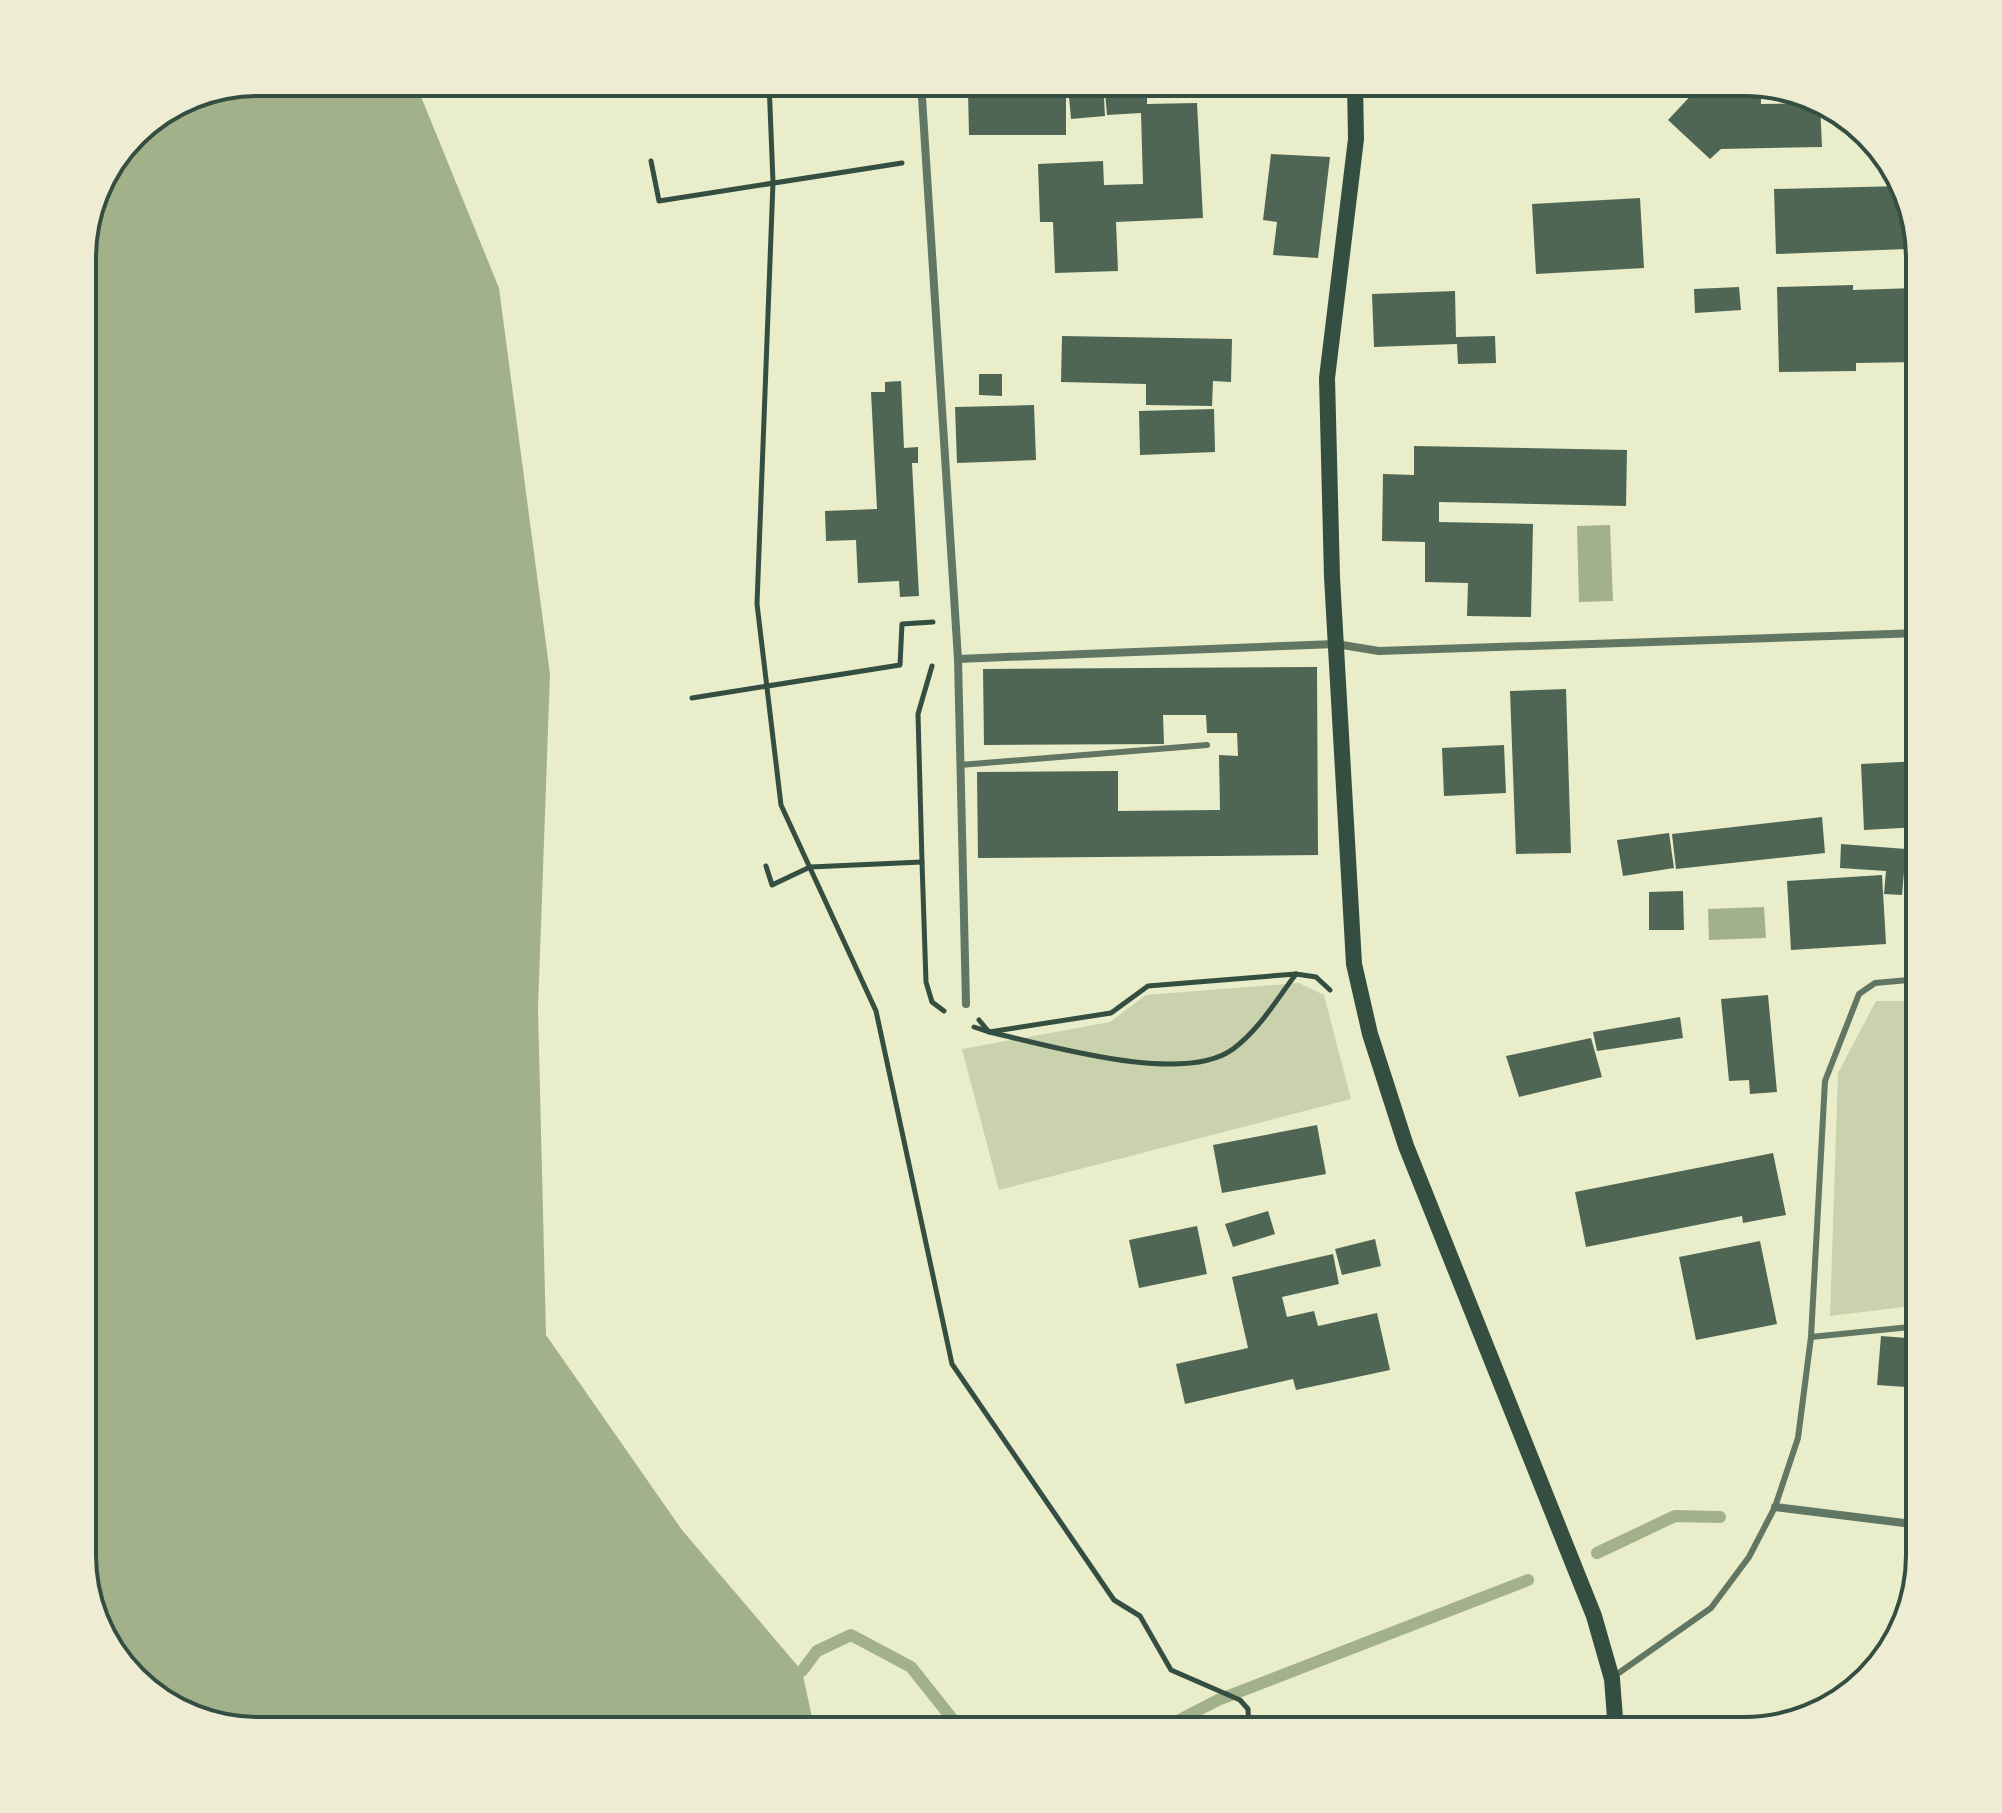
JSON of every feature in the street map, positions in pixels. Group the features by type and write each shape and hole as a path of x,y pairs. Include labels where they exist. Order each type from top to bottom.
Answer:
{"main road":[{"path":"1355,96 1356,139 1327,378 1336,644 1354,964 1370,1034 1406,1146 1594,1616 1612,1679 1615,1717"}],"street":[{"path":"922,96 958,659 966,1004"},
{"path":"958,659 1336,644 1379,651 1906,633"},
{"path":"1775,1507 1906,1523"}],"lane":[{"path":"960,765 1207,745"},
{"path":"1612,1679 1711,1608 1749,1557 1775,1507 1798,1438 1811,1337 1825,1081 1859,994 1875,983 1906,980"},
{"path":"1811,1337 1906,1327"}],"path":[{"path":"770,96 773,182 757,604 781,805 876,1011 952,1364 1114,1600 1140,1616 1171,1670 1240,1700 1248,1709 1248,1717"},
{"path":"651,161 659,201 902,163"},
{"path":"692,698 900,665 902,624 939,622 939,630"},
{"path":"935,653 918,714 926,982 932,1002 954,1020"},
{"path":"766,866 772,885 810,867 922,862"},
{"path":"989,1032 1111,1013 1148,986 1296,974 1316,977 1331,990"},
{"path":"966,1024 989,1032 1128,1062 1176,1066 1230,1051 1249,1035 1296,974"},
{"path":"966,1004 989,1032"}],"shaded area":[{"path":"421,96 499,288 550,674 538,1009 546,1335 682,1530 802,1671 812,1717 247,1717 196,1705 159,1684 129,1654 105,1607 96,1566 96,247 108,196 123,168 151,136 196,108 237,97"},
{"path":"1610,525 1613,601 1579,602 1577,526"},
{"path":"1764,907 1766,938 1709,940 1708,909"},
{"path":"1299,983 1324,995 1351,1099 999,1190 962,1049 1110,1022 1146,995"},
{"path":"1876,1001 1906,1001 1906,1307 1830,1316 1838,1073"}],"building":[{"path":"968,96 1066,96 1066,135 969,135"},
{"path":"1069,96 1104,96 1105,116 1071,119"},
{"path":"1105,96 1147,96 1147,104 1197,103 1203,218 1116,222 1118,271 1055,273 1053,222 1040,222 1038,164 1103,161 1104,185 1143,184 1141,113 1107,115"},
{"path":"1690,96 1761,97 1761,104 1791,103 1821,116 1822,147 1721,149 1710,159 1668,120"},
{"path":"1271,154 1330,157 1318,258 1273,255 1277,222 1263,220"},
{"path":"1889,186 1903,226 1906,249 1776,254 1774,189"},
{"path":"1640,198 1644,268 1536,274 1532,204"},
{"path":"1853,285 1853,290 1906,288 1906,362 1856,363 1856,371 1779,372 1777,287"},
{"path":"1739,287 1741,310 1695,313 1694,289"},
{"path":"1455,291 1456,337 1495,336 1496,363 1458,364 1457,344 1374,347 1372,294"},
{"path":"1062,336 1232,339 1231,382 1213,381 1212,406 1146,405 1146,384 1061,382"},
{"path":"979,374 1002,374 1002,396 979,395"},
{"path":"901,381 904,448 918,447 918,463 912,463 919,596 900,597 899,581 858,583 856,540 826,541 825,511 877,509 871,392 885,392 885,382"},
{"path":"1034,405 1036,460 957,463 955,407"},
{"path":"1214,409 1215,452 1140,455 1139,411"},
{"path":"1414,446 1627,450 1626,506 1439,502 1439,522 1533,524 1531,617 1467,616 1468,583 1425,582 1425,542 1382,541 1383,474 1414,475"},
{"path":"1317,667 1318,855 978,858 977,772 1118,771 1118,811 1220,810 1219,755 1238,756 1237,733 1207,733 1206,715 1163,715 1164,744 984,745 983,669"},
{"path":"1566,689 1571,853 1516,854 1510,691"},
{"path":"1504,745 1506,793 1444,796 1442,748"},
{"path":"1906,762 1906,828 1864,830 1861,764"},
{"path":"1822,817 1825,853 1676,869 1672,834"},
{"path":"1669,833 1674,868 1623,876 1617,840"},
{"path":"1841,844 1906,849 1902,895 1884,894 1886,871 1840,868"},
{"path":"1882,875 1886,944 1791,950 1787,881"},
{"path":"1683,891 1684,930 1649,930 1649,892"},
{"path":"1768,995 1777,1092 1750,1094 1749,1080 1729,1081 1721,999"},
{"path":"1680,1017 1683,1038 1597,1051 1593,1032"},
{"path":"1591,1038 1602,1077 1519,1097 1506,1056"},
{"path":"1317,1125 1326,1174 1222,1193 1213,1145"},
{"path":"1773,1153 1786,1215 1743,1223 1742,1216 1586,1247 1575,1192"},
{"path":"1268,1211 1275,1234 1233,1247 1225,1224"},
{"path":"1197,1226 1207,1274 1139,1288 1129,1240"},
{"path":"1375,1239 1381,1266 1342,1275 1335,1249"},
{"path":"1760,1241 1777,1324 1696,1340 1679,1257"},
{"path":"1333,1254 1339,1284 1282,1297 1287,1317 1314,1311 1318,1326 1377,1313 1390,1370 1296,1390 1293,1379 1185,1404 1176,1364 1248,1348 1232,1277"},
{"path":"1881,1336 1906,1338 1906,1387 1877,1385"}],"waterway":[{"path":"1597,1553 1675,1516 1720,1517"},
{"path":"1185,1717 1218,1700 1528,1580"},
{"path":"802,1671 817,1651 851,1635 911,1667 951,1717"}]}
